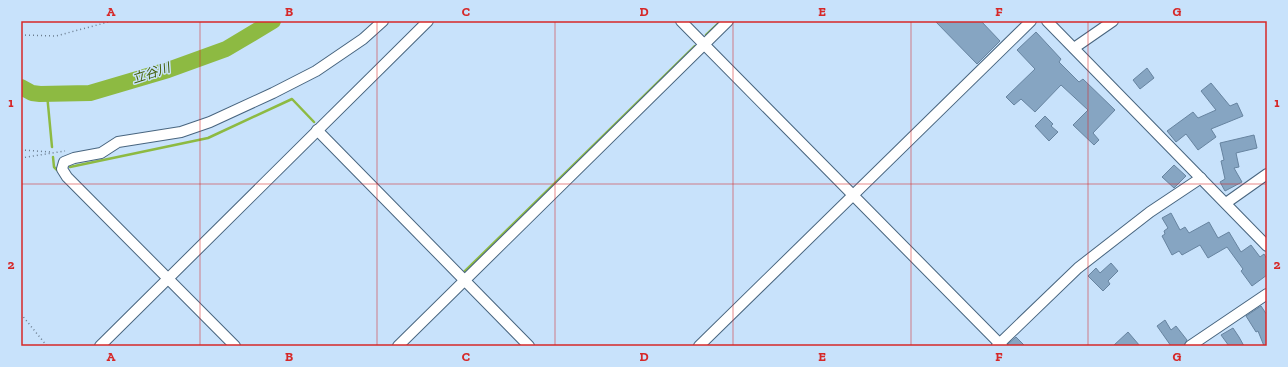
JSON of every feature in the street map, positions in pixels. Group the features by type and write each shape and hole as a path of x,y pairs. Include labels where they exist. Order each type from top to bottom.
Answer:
{"street":[{"path":"235,346 67,176 62,169 64,162 74,158 101,153 118,142 181,132 210,122 273,94 316,71 364,39 383,21"},
{"path":"100,346 428,21"},
{"path":"681,21 999,345 1078,268 1156,208 1201,178"},
{"path":"398,346 728,21"},
{"path":"699,346 1031,21"},
{"path":"1047,21 1226,202 1267,246"},
{"path":"1074,48 1113,21"},
{"path":"317,130 529,346"},
{"path":"1226,202 1267,174"},
{"path":"1190,346 1267,294"}],"path":[{"path":"21,35 56,36 112,21"},
{"path":"21,150 55,152"},
{"path":"21,314 47,346"}],"building":[{"path":"935,21 981,21 1000,41 977,64"},
{"path":"1036,32 1061,59 1059,62 1079,82 1083,79 1115,110 1093,133 1099,140 1094,145 1073,125 1088,110 1061,85 1035,112 1021,99 1014,105 1006,97 1035,69 1017,50"},
{"path":"1147,68 1154,78 1140,89 1133,80"},
{"path":"1211,83 1230,106 1237,103 1243,116 1211,129 1216,137 1198,150 1186,134 1176,142 1167,131 1193,112 1198,118 1216,110 1201,91"},
{"path":"1045,116 1053,124 1051,126 1058,132 1049,141 1035,126"},
{"path":"1254,135 1257,148 1236,153 1239,167 1234,168 1242,182 1225,191 1220,182 1225,179 1221,161 1224,160 1220,143"},
{"path":"1174,165 1186,176 1174,188 1162,177"},
{"path":"1171,213 1180,230 1185,227 1189,233 1209,222 1218,238 1229,232 1241,252 1251,245 1260,257 1264,254 1267,259 1267,275 1252,286 1241,271 1243,269 1227,247 1208,258 1200,245 1182,255 1179,251 1172,255 1162,236 1165,234 1164,231 1168,228 1162,218"},
{"path":"1111,263 1118,271 1108,281 1110,284 1103,291 1088,276 1096,268 1100,273"},
{"path":"1261,306 1267,315 1267,346 1264,346 1258,331 1256,332 1246,316"},
{"path":"1165,320 1171,330 1176,326 1187,340 1184,346 1171,346 1157,326"},
{"path":"1233,328 1244,346 1229,346 1221,335"},
{"path":"1128,332 1140,346 1113,346"},
{"path":"1016,337 1025,346 1008,346 1008,344"}],"waterway":[{"name":"立谷川","path":"21,87 32,93 40,94 90,93 168,70 226,49 273,21"},
{"path":"706,35 721,21"},
{"path":"463,273 695,46"},
{"path":"47,94 52,147"},
{"path":"70,167 208,138 292,99 314,122"},
{"path":"53,157 54,167 57,170"}]}
